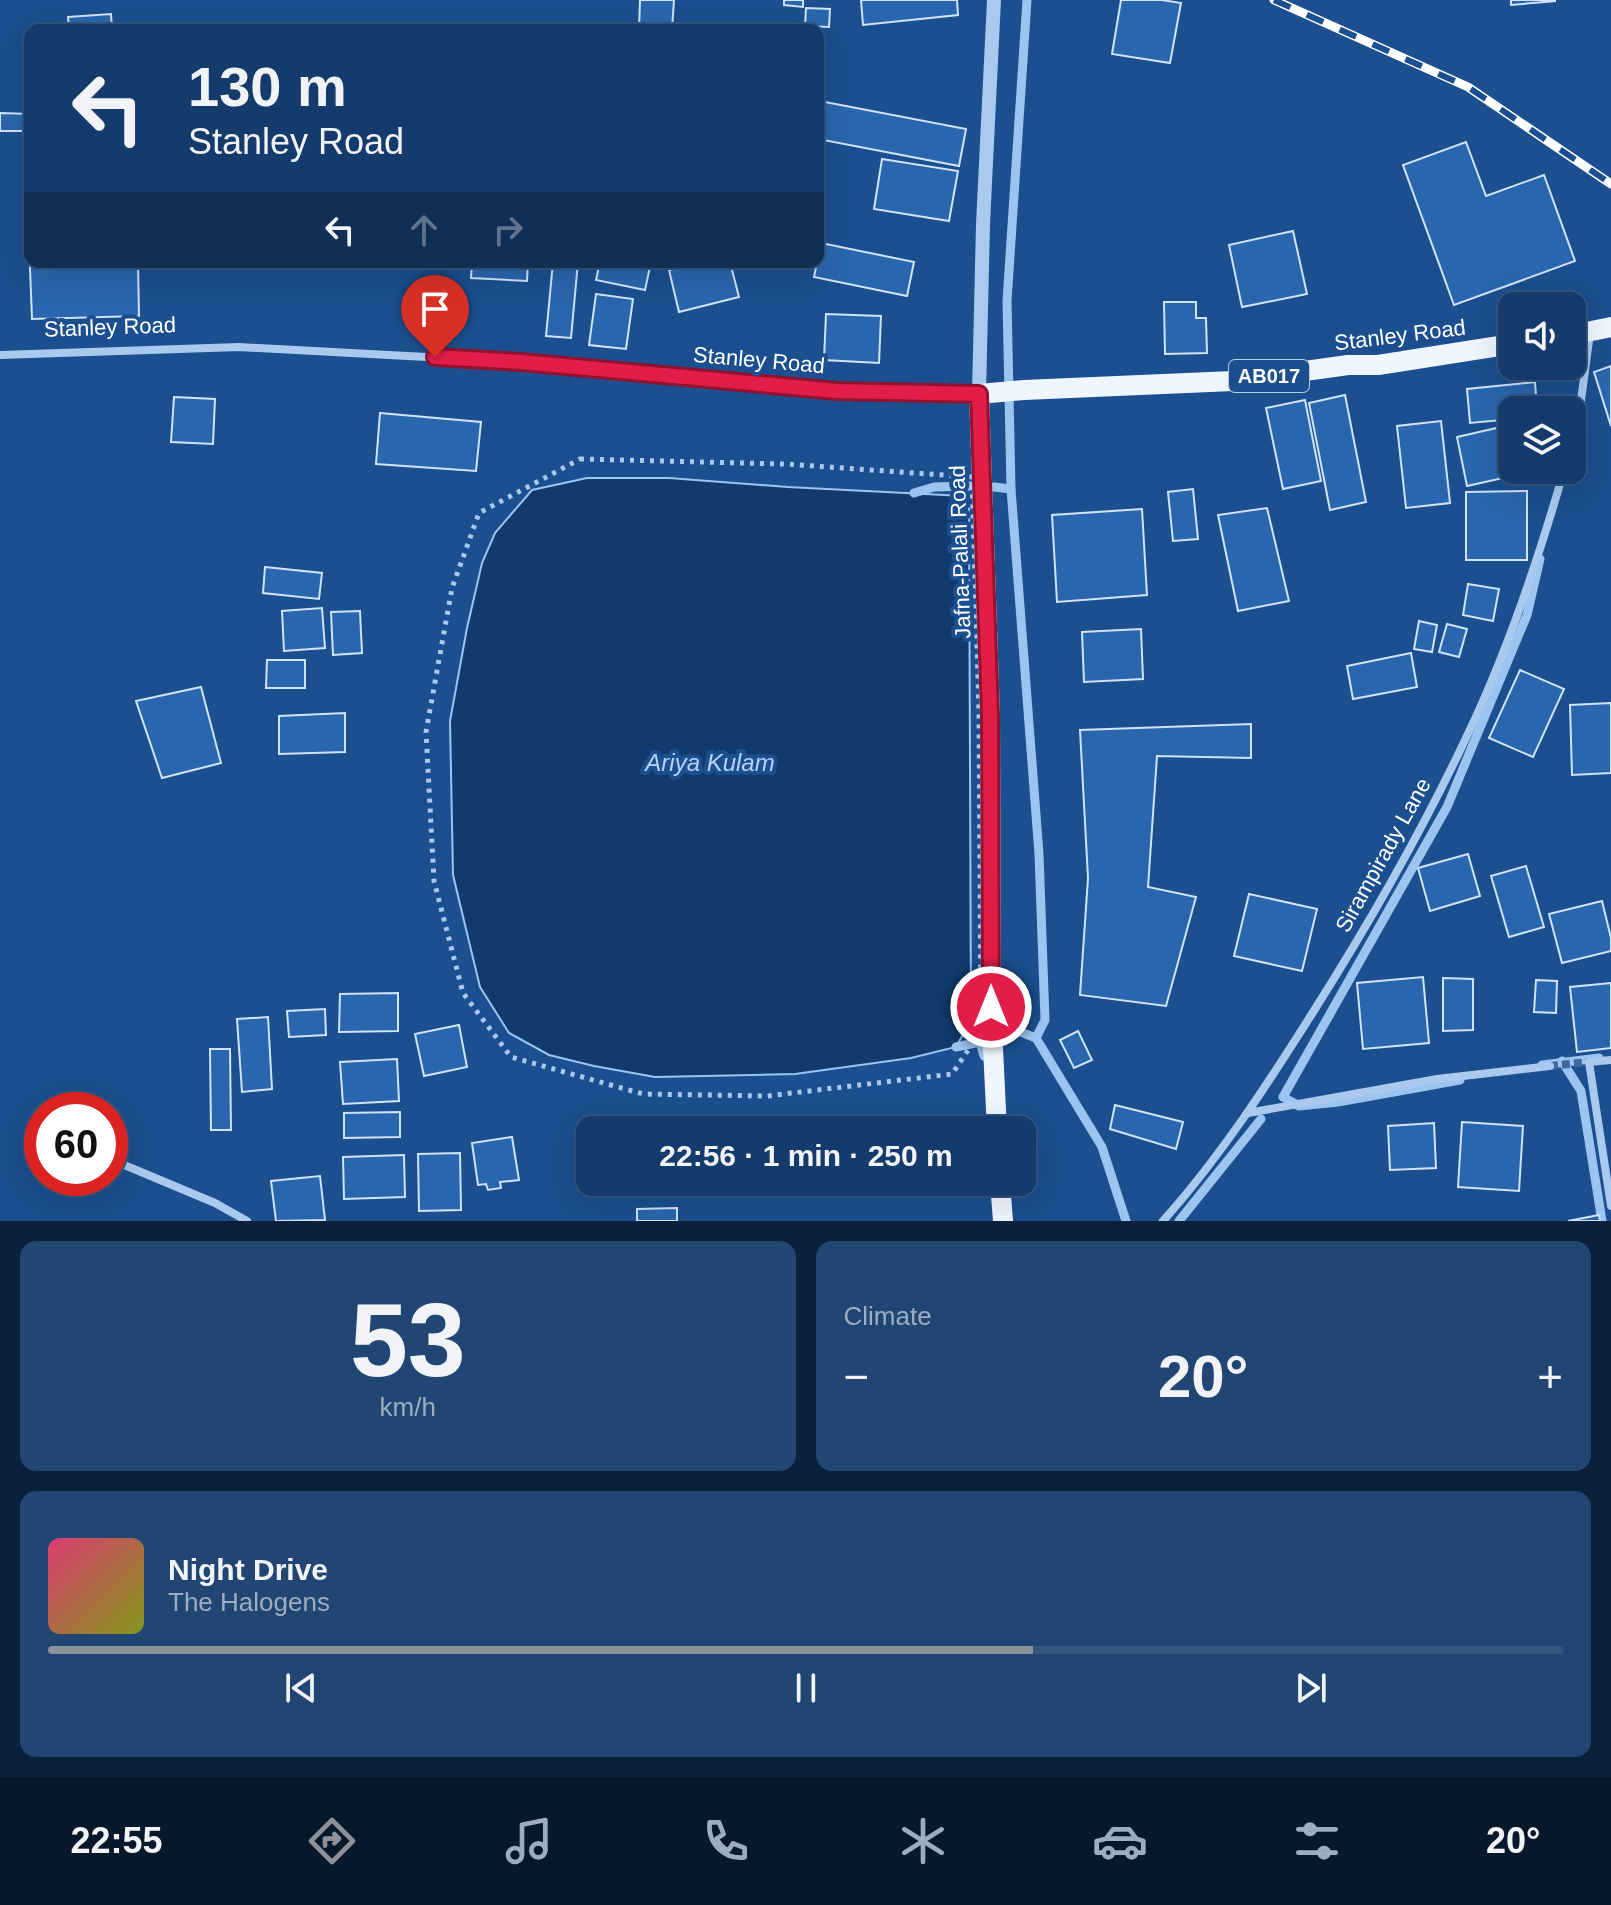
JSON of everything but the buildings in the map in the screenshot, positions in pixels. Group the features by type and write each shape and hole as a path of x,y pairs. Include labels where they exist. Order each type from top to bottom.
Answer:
{"main road":[{"path":"1586,332 1611,327"},
{"name":"Stanley Road","path":"987,393 1233,381 1348,365 1378,365 1498,346"},
{"name":"Jafna-Palali Road","path":"987,393 991,1007 996,1116"},
{"path":"1001,1196 1003,1221"}],"street":[{"name":"Jafna-Palali Road","path":"987,393 983,224 994,0"},
{"name":"Stanley Road","path":"0,355 239,347 521,362 837,391 987,393"},
{"name":"Sirampirady Lane","path":"1163,1221 1248,1113 1373,915 1467,737 1511,632 1559,484"},
{"path":"1611,1060 1589,1062 1611,1206"},
{"path":"1248,1113 1437,1079 1550,1066"},
{"path":"128,1167 215,1203 247,1221"}],"path":[{"path":"580,459 785,464 972,477 979,712 981,1031 952,1074 767,1096 643,1094 511,1057 463,993 434,881 426,732 452,588 479,513 580,459"}],"water":[{"name":"Ariya Kulam","path":"587,478 669,478 963,496 969,509 971,1020 956,1047 911,1058 795,1074 655,1077 549,1055 509,1033 480,987 453,875 450,721 482,563 495,533 532,490"}],"waterway":[{"path":"1027,0 1007,301 1011,489 1039,854 1045,1020 1036,1038"},
{"path":"914,493 934,487 970,486"},
{"path":"994,487 1011,489"},
{"path":"1460,1080 1299,1106 1283,1097 1447,807 1527,615 1540,559"},
{"path":"1023,1033 1036,1038 1102,1147 1126,1221"},
{"path":"956,1047 980,1042 984,1056"},
{"path":"1542,1065 1599,1058"},
{"path":"1562,1061 1581,1091 1602,1221"},
{"path":"1179,1221 1261,1119"}],"tunnel":[{"path":"1550,1066 1589,1062"}],"railway":[{"path":"1274,0 1468,87 1611,184"}],"route":[{"path":"435,357 837,391 979,394 990,714 991,1007"}]}
